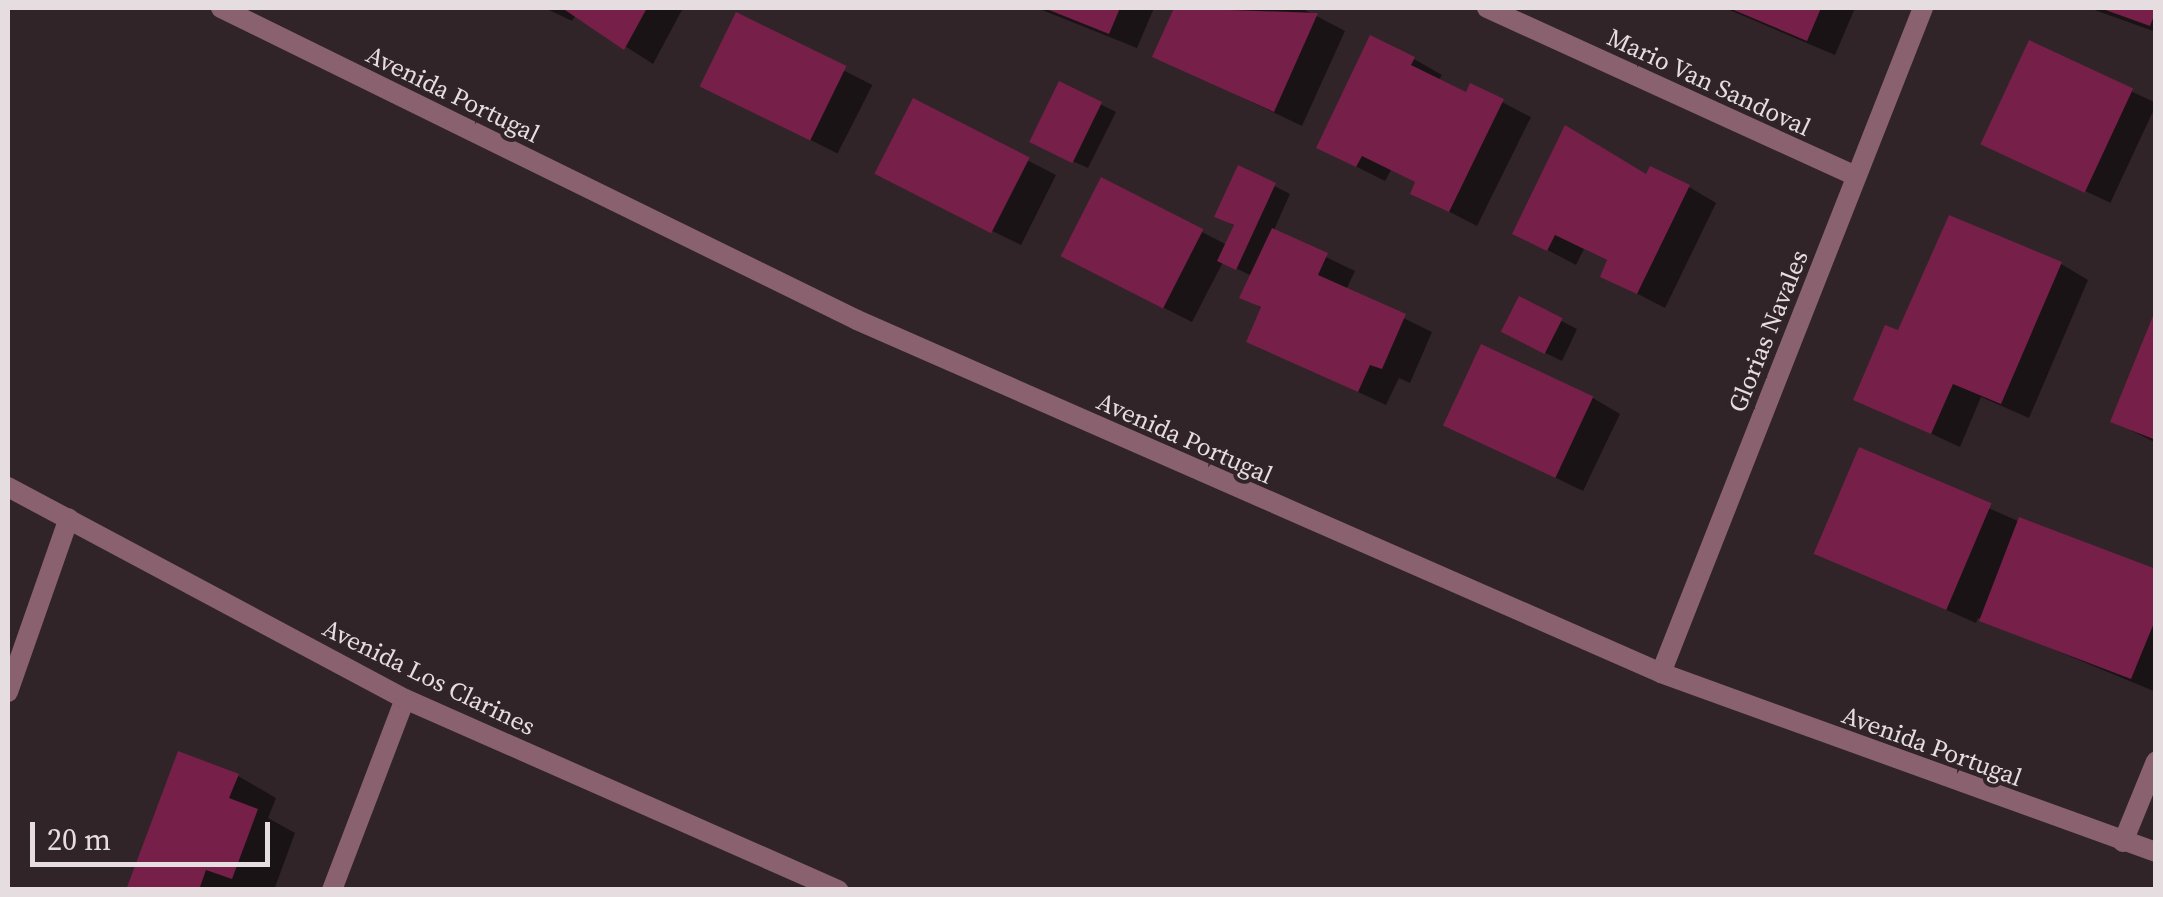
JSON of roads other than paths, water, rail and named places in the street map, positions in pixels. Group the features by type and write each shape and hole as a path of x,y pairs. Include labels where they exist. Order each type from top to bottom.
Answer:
{"street":[{"name":"Avenida Portugal","path":"221,8 858,320 1660,673 2156,852"},
{"name":"Mario Van Sandoval","path":"1486,8 1856,176"},
{"name":"Glorias Navales","path":"1660,673 1923,8"},
{"name":"Avenida Los Clarines","path":"8,487 405,699 839,890"},
{"path":"8,692 68,518"},
{"path":"332,890 405,699"},
{"path":"2123,842 2156,761"}]}
